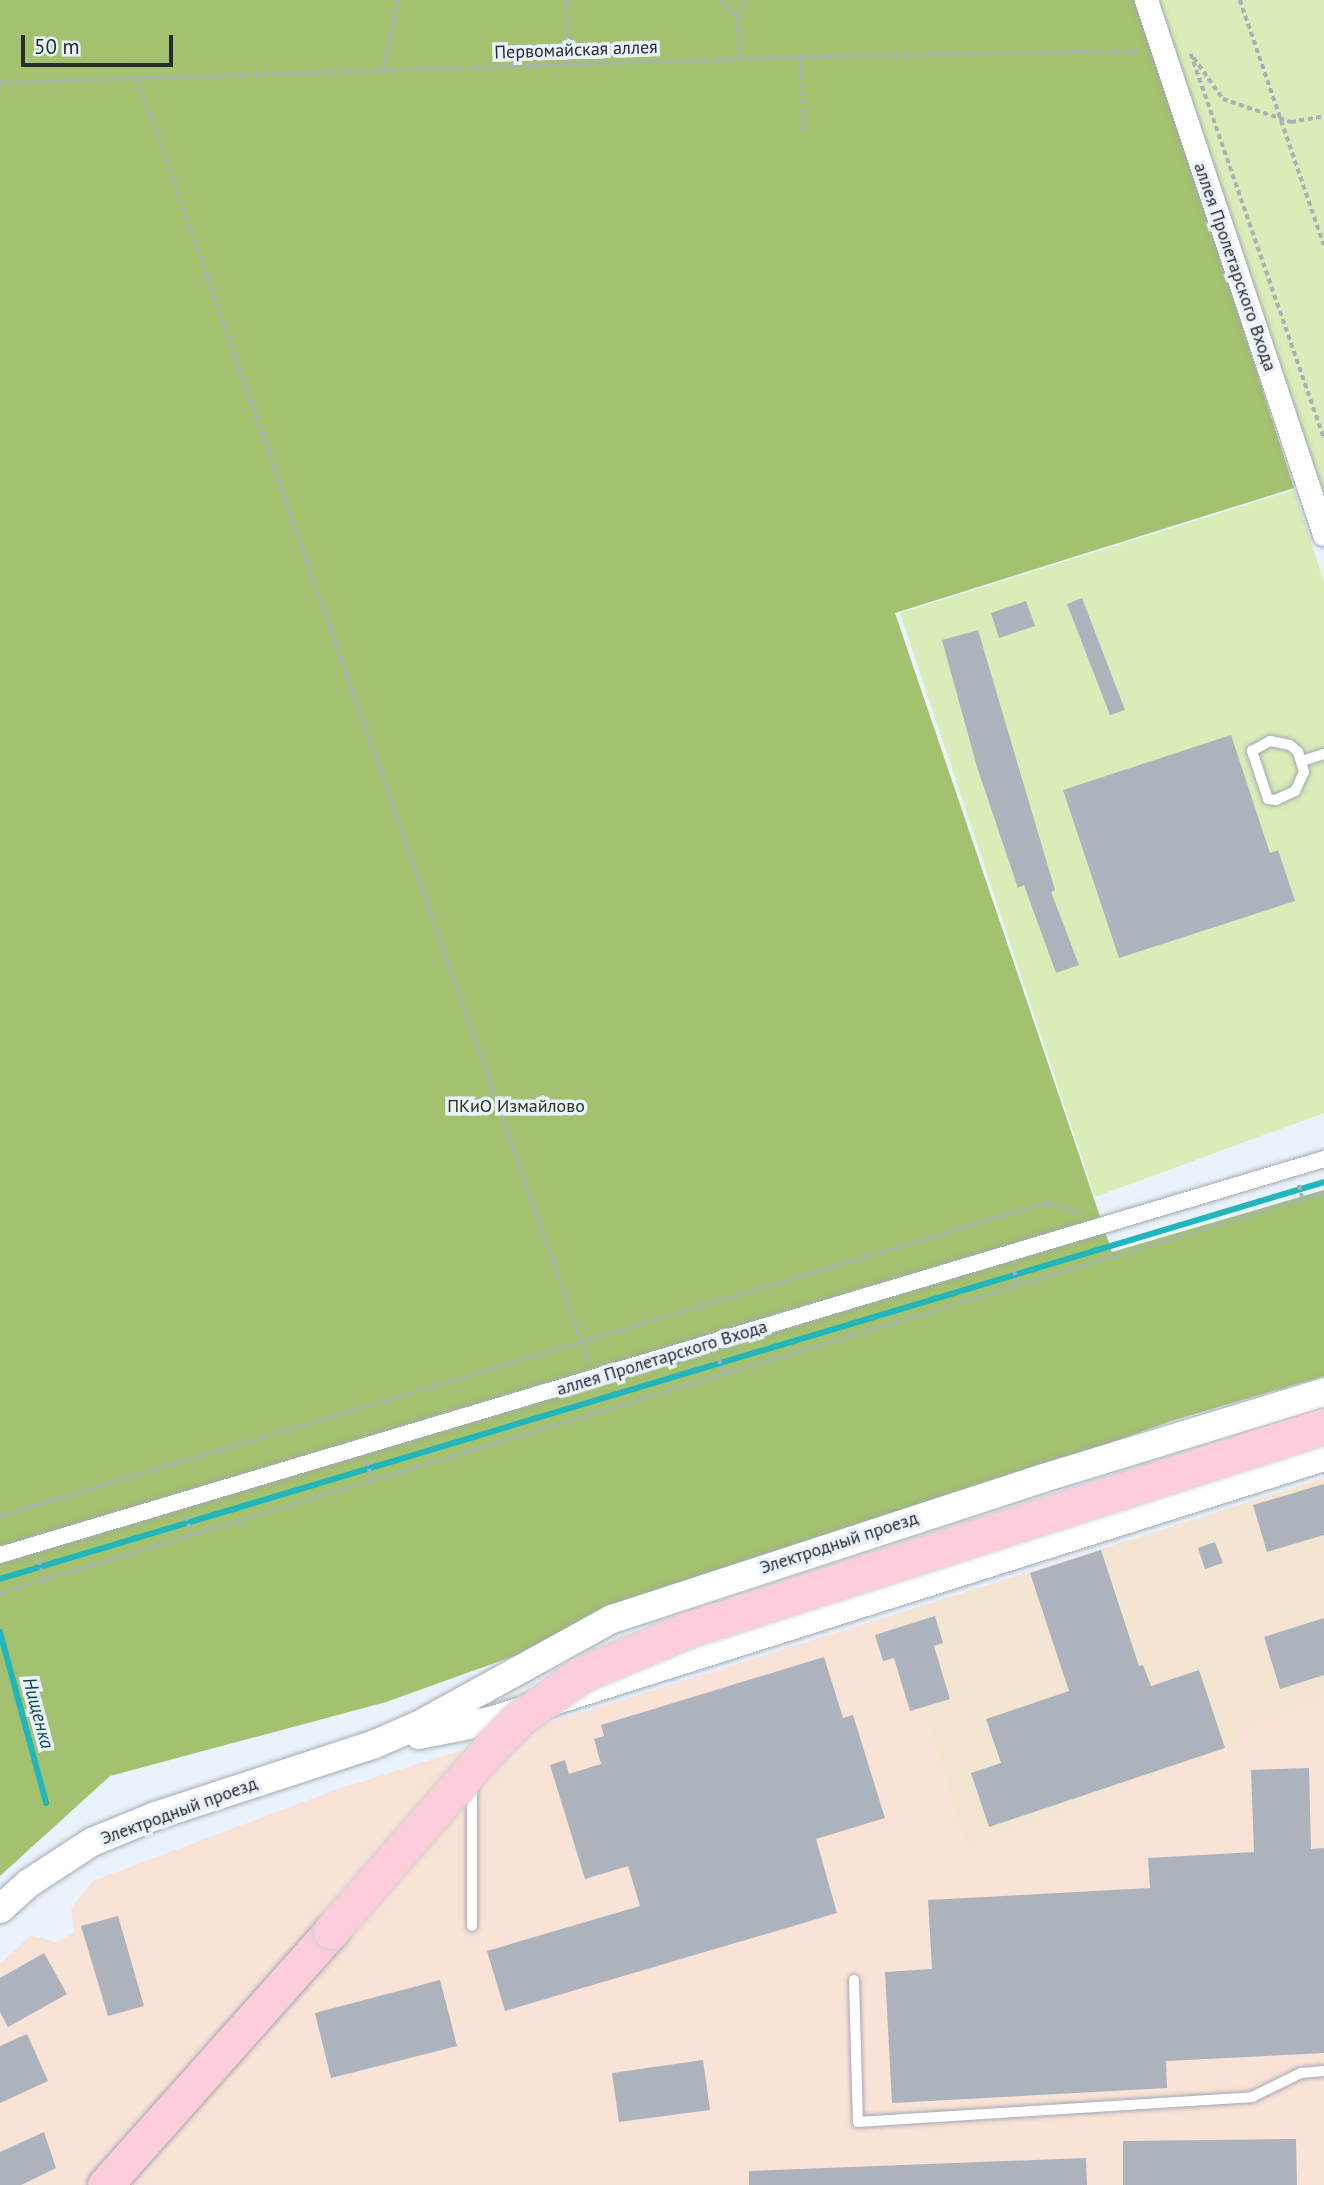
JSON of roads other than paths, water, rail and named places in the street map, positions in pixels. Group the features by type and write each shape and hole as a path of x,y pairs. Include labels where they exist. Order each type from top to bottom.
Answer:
{"main road":[{"path":"104,2185 490,1748 520,1718 582,1674 687,1630 1324,1426"}],"street":[{"name":"аллея Пролетарского Входа","path":"1146,0 1324,534"},
{"name":"аллея Пролетарского Входа","path":"0,1555 1324,1159"},
{"name":"Электродный проезд","path":"0,1909 58,1863 92,1842 125,1827 375,1744 485,1691 585,1633 624,1614 1040,1479 1324,1392"},
{"name":"Электродный проезд","path":"375,1744 469,1730 1064,1537 1324,1457"},
{"path":"1040,1479 1066,1480 1074,1487 1079,1511 1075,1523 1064,1537"}],"lane":[{"path":"1280,741 1298,752 1302,761 1302,781 1295,791 1286,798 1268,799 1252,751 1259,744 1280,741"},
{"path":"1302,761 1324,754"},
{"path":"471,1757 474,1824 472,1926"},
{"path":"854,1980 858,2122 1252,2097 1301,2073 1324,2071"}],"waterway":[{"path":"0,1579 1324,1182"},
{"name":"Нищенка","path":"0,1632 46,1803"}],"park label":[{"name":"ПКиО Измайлово","path":"516,1106"}]}
